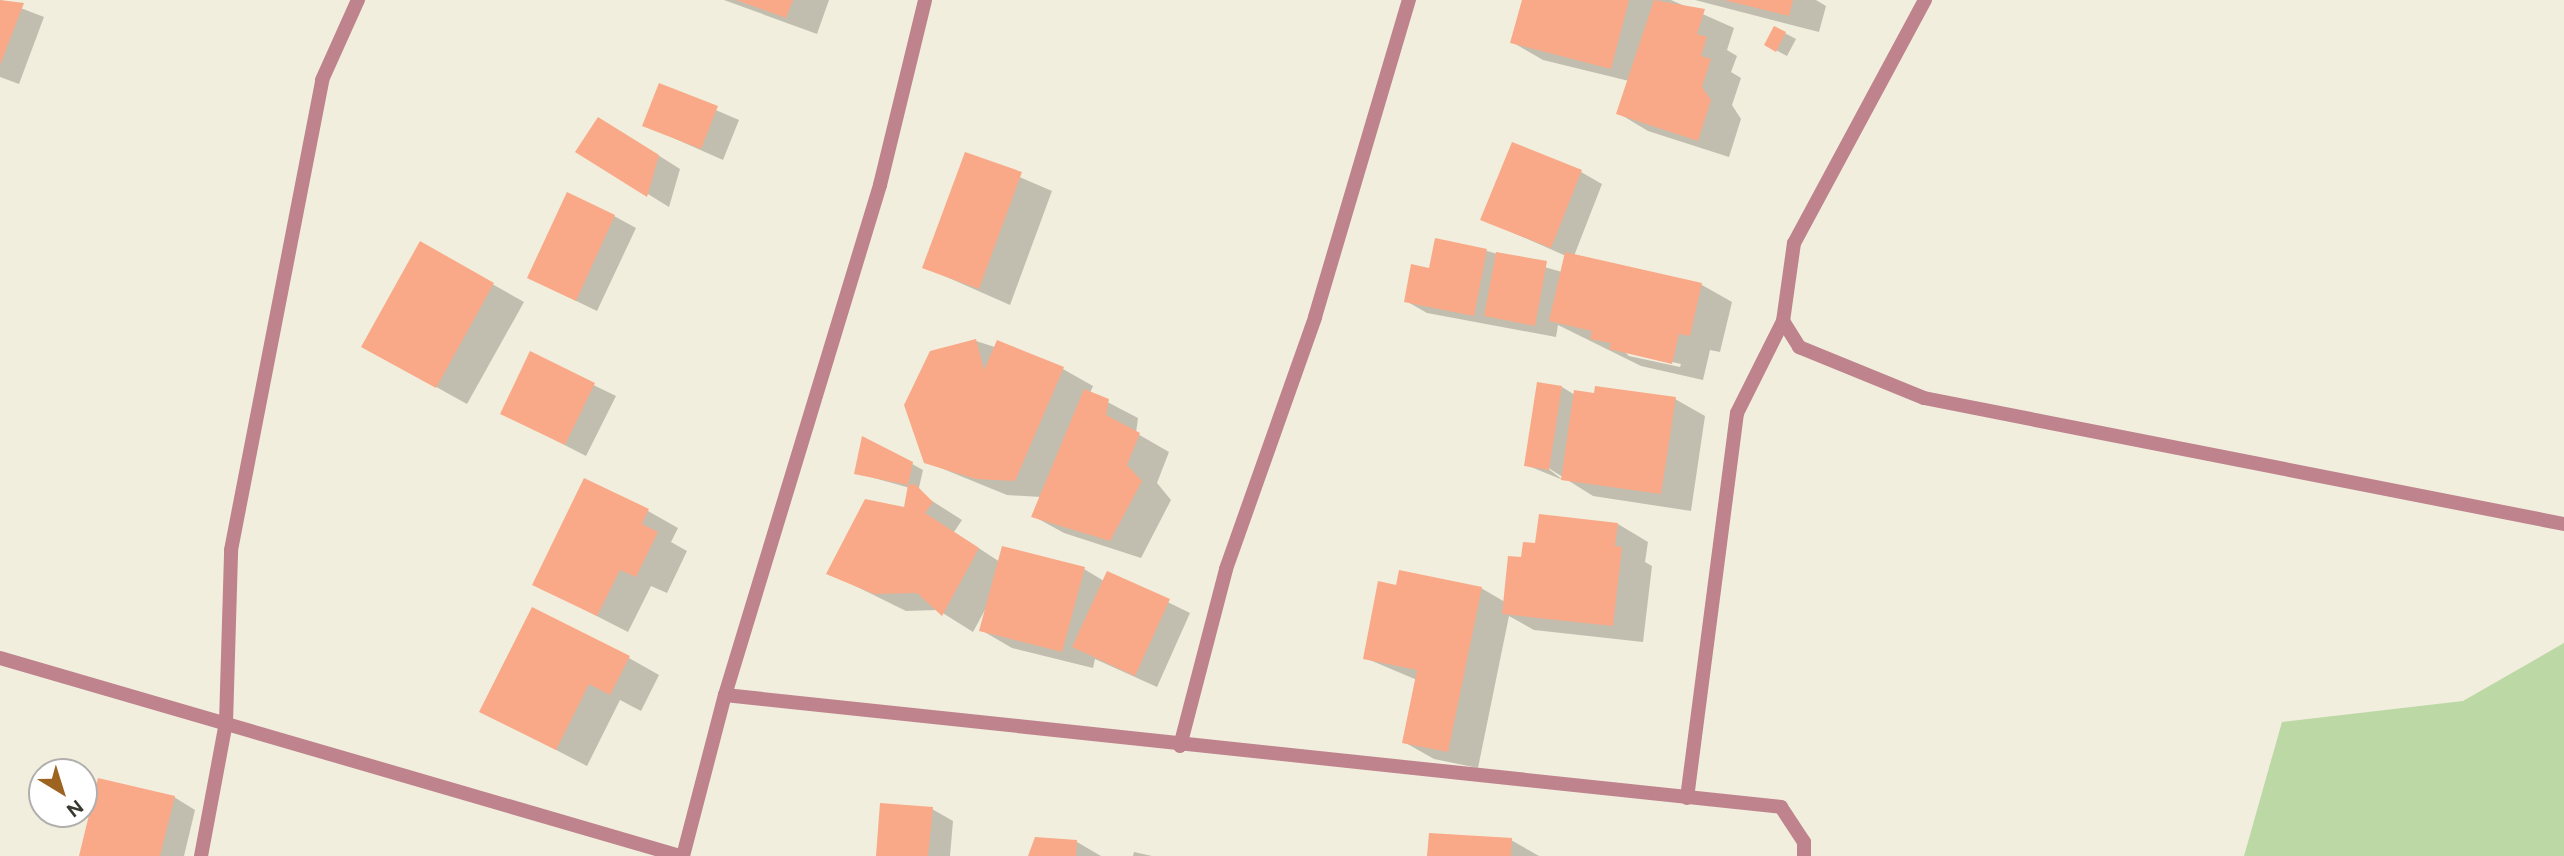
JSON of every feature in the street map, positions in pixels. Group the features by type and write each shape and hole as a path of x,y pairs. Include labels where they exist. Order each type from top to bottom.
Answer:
{"street":[{"path":"201,856 226,723 231,550 321,80 358,0"},
{"path":"0,658 682,856 725,695 880,185 925,0"},
{"path":"1180,746 1226,569 1315,317 1409,0"},
{"path":"1687,798 1737,413 1783,321 1794,243 1925,0"},
{"path":"1783,321 1800,346 1924,398 2564,524"},
{"path":"725,695 1180,746 1781,807 1804,842 1804,856"}],"green space":[{"path":"2564,643 2564,856 2244,856 2282,722 2463,701"}],"building":[{"path":"0,0 24,3 0,65"},
{"path":"736,0 793,0 786,18"},
{"path":"1522,0 1629,0 1611,69 1510,43"},
{"path":"1654,0 1705,9 1697,34 1707,37 1701,56 1711,59 1702,87 1711,100 1698,141 1616,114"},
{"path":"1724,0 1793,0 1789,16"},
{"path":"1774,26 1786,32 1776,52 1764,45"},
{"path":"659,83 718,106 701,149 642,126"},
{"path":"598,117 659,155 647,197 575,152"},
{"path":"1512,142 1582,170 1551,248 1480,220"},
{"path":"965,152 1022,172 979,289 922,268"},
{"path":"567,192 615,215 576,301 527,278"},
{"path":"1435,238 1487,249 1474,316 1404,302 1411,264 1429,268"},
{"path":"420,241 494,283 436,388 361,347"},
{"path":"1496,252 1547,261 1535,326 1484,316"},
{"path":"1565,252 1702,283 1690,336 1679,334 1672,364 1609,349 1611,343 1590,339 1592,331 1549,321"},
{"path":"976,339 984,370 997,340 1064,367 1015,481 976,479 924,463 904,405 930,351"},
{"path":"530,351 595,383 565,445 500,414"},
{"path":"1537,382 1562,386 1549,470 1524,466"},
{"path":"1595,386 1676,397 1661,494 1561,480 1574,390 1594,393"},
{"path":"1084,389 1109,399 1106,415 1140,433 1127,465 1142,481 1110,541 1031,517"},
{"path":"862,436 913,462 908,485 854,474"},
{"path":"584,478 649,509 642,524 658,532 636,577 620,570 597,616 532,585"},
{"path":"915,484 933,502 925,513 979,548 942,616 917,593 874,594 826,574 865,499 904,507 908,485"},
{"path":"1539,514 1618,523 1615,546 1622,547 1613,626 1502,614 1508,556 1521,557 1523,542 1535,543"},
{"path":"1002,546 1085,567 1062,652 979,631"},
{"path":"1399,570 1482,587 1448,752 1402,743 1417,670 1363,659 1378,581 1396,585"},
{"path":"1107,571 1170,599 1135,676 1072,647"},
{"path":"532,607 630,656 610,695 589,684 556,750 479,712"},
{"path":"98,778 175,796 160,856 79,856 86,828 98,828"},
{"path":"880,803 933,807 928,856 876,856"},
{"path":"1429,833 1512,838 1511,856 1427,856"},
{"path":"1035,837 1077,840 1076,856 1028,856"}]}
